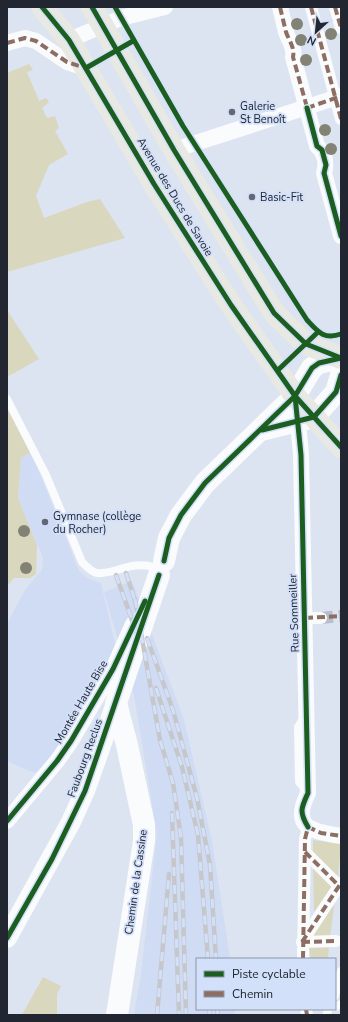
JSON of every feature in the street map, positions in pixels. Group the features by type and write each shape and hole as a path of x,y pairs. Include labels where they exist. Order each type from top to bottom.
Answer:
{"main road":[{"name":"Avenue des Ducs de Savoie","path":"42,7 69,40 154,184 203,262 295,396 306,419 341,447"},
{"name":"Avenue des Ducs de Savoie","path":"92,7 174,150 274,313 306,344 341,358"},
{"name":"Faubourg Reclus","path":"117,687 150,604 158,571 169,538 185,510 205,482 295,396 312,368 319,363 341,358"},
{"path":"306,419 336,392 341,375"},
{"name":"Faubourg Reclus","path":"261,430 306,419"},
{"name":"Chemin de la Cassine","path":"117,687 127,745 144,825 144,841 117,1015"}],"street":[{"path":"69,40 126,17 165,7"},
{"path":"280,7 287,34 291,40 294,52 293,57 317,146 322,150 326,165 324,173 341,236"},
{"path":"312,7 338,96 341,119"},
{"path":"335,7 341,28"},
{"path":"7,43 25,38 36,41 67,62 86,68"},
{"path":"174,150 307,108 338,96"},
{"name":"Rue Sommeiller","path":"306,419 301,455 308,793 301,807 301,816 308,827"},
{"name":"Montée Haute Bise","path":"7,821 117,687 131,628 158,571"},
{"path":"305,618 321,618"},
{"name":"Faubourg Reclus","path":"7,938 71,822 84,791 117,687"},
{"path":"303,958 302,942 305,852 308,827 321,833 341,836"},
{"path":"302,942 340,884 305,852"},
{"path":"302,942 336,941"}],"lane":[{"path":"7,399 46,475 82,562 90,570 98,573 137,564 158,571"},
{"path":"336,992 341,971"}],"shaded area":[{"path":"31,452 79,571 87,578 101,583 117,653 62,746 41,773 29,771 7,761 7,624 25,590 42,570 43,558 18,498 21,458"},
{"path":"132,581 184,720 212,841 230,958 196,958 196,1010 235,1010 235,1015 134,1015 141,974 157,834 134,695 104,592"}],"green space":[{"path":"29,64 33,70 27,72 39,101 46,98 49,102 42,108 47,118 55,116 59,128 55,131 68,154 49,165 36,196 44,218 87,202 100,199 125,238 7,272 7,73"},
{"path":"7,310 39,359 7,377"},
{"path":"7,406 31,452 21,458 18,498 37,545 36,574 30,578 14,578 7,586"},
{"path":"313,840 341,844 338,876 313,853"},
{"path":"313,865 333,885 314,912"},
{"path":"335,899 330,937 312,937"},
{"path":"308,945 329,945 328,958 311,958"},
{"path":"43,977 61,986 57,994 57,1015 22,1015"}],"tunnel":[{"path":"321,618 341,616"}],"railway":[{"path":"126,573 136,604"},
{"path":"116,575 138,637"},
{"path":"135,599 160,740 173,783 181,838 186,1015"},
{"path":"147,638 173,710 197,798 210,865 216,958"},
{"path":"156,688 182,767 198,835 208,958"},
{"path":"172,813 179,1015"},
{"path":"157,1015 169,874"},
{"path":"209,1010 210,1015"},
{"path":"217,1010 218,1015"}],"marked path":[{"path":"280,7 308,111"},
{"path":"311,7 341,119"},
{"path":"335,7 341,28"},
{"path":"7,43 25,38 36,41 67,62 85,68"},
{"path":"307,108 341,96"},
{"path":"305,618 341,616"},
{"path":"303,958 305,839 308,827 321,833 341,836"},
{"path":"305,852 339,886"},
{"path":"302,942 341,883"},
{"path":"302,942 336,941"},
{"path":"306,1010 307,1015"}],"cycle path":[{"path":"42,7 69,40 154,184 231,305 295,396 341,447"},
{"path":"92,7 174,150 274,313 306,344 341,358"},
{"path":"115,7 183,126 307,320 322,334 330,336 341,334"},
{"path":"86,68 133,41"},
{"path":"307,108 317,146 322,150 326,165 324,173 341,236"},
{"path":"278,370 318,332"},
{"path":"164,561 169,538 181,515 205,483 295,396 312,368 319,363 341,358"},
{"path":"314,417 336,392 341,375"},
{"path":"295,396 301,455 308,793 303,806 302,814 308,827"},
{"path":"262,430 314,417"},
{"path":"7,938 52,859 85,791 159,575"},
{"path":"7,821 57,761 71,741 113,669 145,601"}],"place":[{"name":"Galerie St Benoît","path":"232,112"},
{"name":"Basic-Fit","path":"252,197"},
{"name":"Gymnase (collège du Rocher)","path":"45,522"}]}
